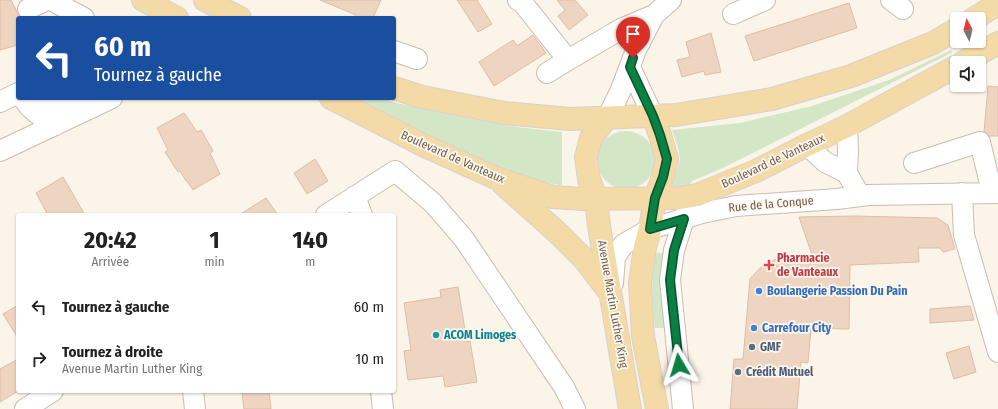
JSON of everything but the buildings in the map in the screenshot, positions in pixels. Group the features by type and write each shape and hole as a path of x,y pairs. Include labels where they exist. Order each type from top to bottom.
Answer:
{"main road":[{"path":"143,0 173,16"},
{"path":"205,0 236,16"},
{"path":"985,12 998,4"},
{"path":"396,89 422,97 504,113 570,119 676,115 772,99 851,76 934,43 950,33"},
{"path":"975,56 998,44"},
{"name":"Boulevard de Vanteaux","path":"335,100 425,146 496,178 553,197 567,199 680,198 697,195 756,171 847,126 950,70"},
{"path":"653,116 667,159 663,177 655,198"},
{"path":"596,199 589,179 586,157 591,138 607,118"},
{"path":"496,178 560,235 584,259 612,296"},
{"name":"Avenue Martin Luther King","path":"655,198 650,229 645,247 640,283 643,336 656,409"},
{"name":"Avenue Martin Luther King","path":"596,199 599,226 630,409"}],"street":[{"path":"27,9 47,0"},
{"path":"51,0 57,16"},
{"path":"51,0 80,16"},
{"path":"518,0 522,2 568,60"},
{"path":"547,73 621,29 654,15 671,0"},
{"path":"733,14 766,0"},
{"path":"607,118 636,50 654,15"},
{"path":"396,52 416,59"},
{"path":"630,67 653,116"},
{"path":"0,102 16,95"},
{"path":"24,100 28,105 47,121 56,125"},
{"path":"44,100 61,105 78,100"},
{"path":"0,151 108,100"},
{"path":"847,126 847,173 860,196"},
{"path":"914,163 980,142 995,193"},
{"path":"807,145 825,162 847,173"},
{"path":"329,213 395,171 433,203 464,239 564,387 575,409"},
{"path":"962,193 964,235 993,322 998,352"},
{"name":"Rue de la Conque","path":"612,296 615,257 624,244 650,229 728,207 860,196 995,193"},
{"path":"683,409 670,280 674,250 684,219 697,195"},
{"path":"356,196 361,213"},
{"path":"25,409 50,393"},
{"path":"193,393 195,409"},
{"path":"381,393 383,409"}],"green space":[{"path":"951,50 953,52 723,168 692,181 688,187 672,189 680,159 672,130 740,123 812,106 889,80"},
{"path":"362,100 388,100 457,116 516,127 562,132 562,186 511,173 484,163"},
{"path":"620,131 632,131 647,139 655,154 655,166 647,181 632,189 620,189 605,181 597,166 597,154 605,139"},
{"path":"655,253 664,253 669,328 655,328 652,281"}],"place":[{"name":"Pharmacie de Vanteaux","path":"769,265"},
{"name":"Boulangerie Passion Du Pain","path":"759,291"},
{"name":"Carrefour City","path":"754,328"},
{"name":"ACOM Limoges","path":"436,335"},
{"name":"GMF","path":"752,347"},
{"name":"Crédit Mutuel","path":"738,372"}],"route":[{"path":"633,58 630,67 653,116 667,159 663,177 655,198 650,229 684,219 674,250 670,280 679,365"}]}
